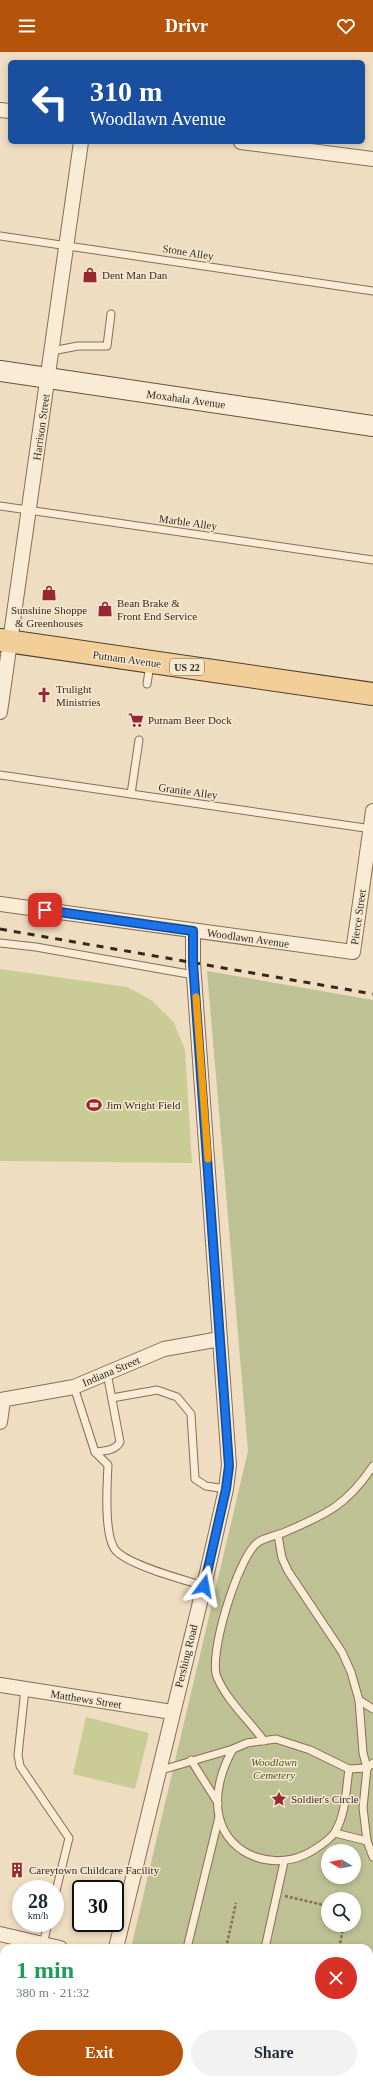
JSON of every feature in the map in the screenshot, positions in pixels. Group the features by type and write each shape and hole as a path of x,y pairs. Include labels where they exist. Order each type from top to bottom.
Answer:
{"main road":[{"name":"Putnam Avenue","path":"5,641 373,694"}],"street":[{"name":"Harrison Street","path":"0,712 5,641 29,510 81,144"},
{"path":"257,144 373,159"},
{"name":"Moxahala Avenue","path":"0,371 373,426"},
{"name":"Pierce Street","path":"352,952 372,829 373,811"},
{"name":"Woodlawn Avenue","path":"0,904 352,952"},
{"name":"Pershing Road","path":"117,1944 172,1712 204,1586 226,1489 229,1466 194,975 193,931"},
{"name":"Indiana Street","path":"2,1400 74,1387 164,1349 220,1339"},
{"path":"0,1422 2,1400"},
{"name":"Matthews Street","path":"0,1685 172,1712"},
{"path":"0,1934 43,1944"}],"lane":[{"name":"Stone Alley","path":"0,236 373,291"},
{"path":"52,351 78,346 107,346 111,314"},
{"name":"Marble Alley","path":"0,506 373,560"},
{"path":"147,684 150,662"},
{"path":"130,794 139,740"},
{"name":"Granite Alley","path":"0,775 372,829"},
{"path":"0,943 36,947 194,975"},
{"path":"95,1452 110,1450 117,1446 120,1442 107,1373"},
{"path":"74,1387 95,1452 108,1465 107,1503 109,1529 114,1548 124,1557 144,1566 204,1586"},
{"path":"112,1398 157,1390 177,1397 191,1414 195,1479 206,1486 226,1489"},
{"path":"264,1741 229,1697 217,1677 214,1664 220,1630 242,1567 249,1553 257,1544 330,1511 370,1477 373,1466"},
{"path":"278,1535 282,1558 288,1571 342,1652 351,1672 359,1700 363,1753 370,1765 363,1808 367,1841 373,1857"},
{"path":"25,1689 18,1755 20,1766 69,1838 59,1880"},
{"path":"359,1700 373,1709"},
{"path":"158,1771 247,1743 276,1739 292,1743 349,1769 370,1765"},
{"path":"233,1748 224,1764 218,1803 219,1817 225,1832 234,1843 257,1858 272,1862 294,1860 322,1844 335,1833 343,1811 349,1769"},
{"path":"191,1760 218,1803"},
{"path":"188,1944 219,1817"},
{"path":"335,1833 367,1841"},
{"path":"266,1944 284,1862"},
{"path":"43,1944 46,1932"}],"path":[{"path":"277,1894 321,1904"},
{"path":"227,1944 236,1903"},
{"path":"340,1944 342,1932"}],"green space":[{"name":"Jim Wright Field","path":"0,969 127,987 151,1000 173,1021 185,1049 192,1163 0,1161"},
{"name":"Woodlawn Cemetery","path":"207,971 373,1000 373,1944 132,1944 248,1451"},
{"path":"86,1717 149,1733 135,1789 73,1774"}],"railway":[{"path":"0,929 373,994"}],"slow traffic":[{"path":"196,997 208,1159"}],"place":[{"name":"Dent Man Dan","path":"90,275"},
{"name":"Sunshine Shoppe & Greenhouses","path":"49,593"},
{"name":"Bean Brake & Front End Service","path":"105,609"},
{"name":"Trulight Ministries","path":"44,695"},
{"name":"Putnam Beer Dock","path":"136,720"},
{"name":"Jim Wright Field","path":"94,1105"},
{"name":"Soldier's Circle","path":"279,1799"},
{"name":"Careytown Childcare Facility","path":"17,1870"}],"route":[{"path":"45,910 193,931 193,963 229,1466 226,1489 204,1586"}]}
